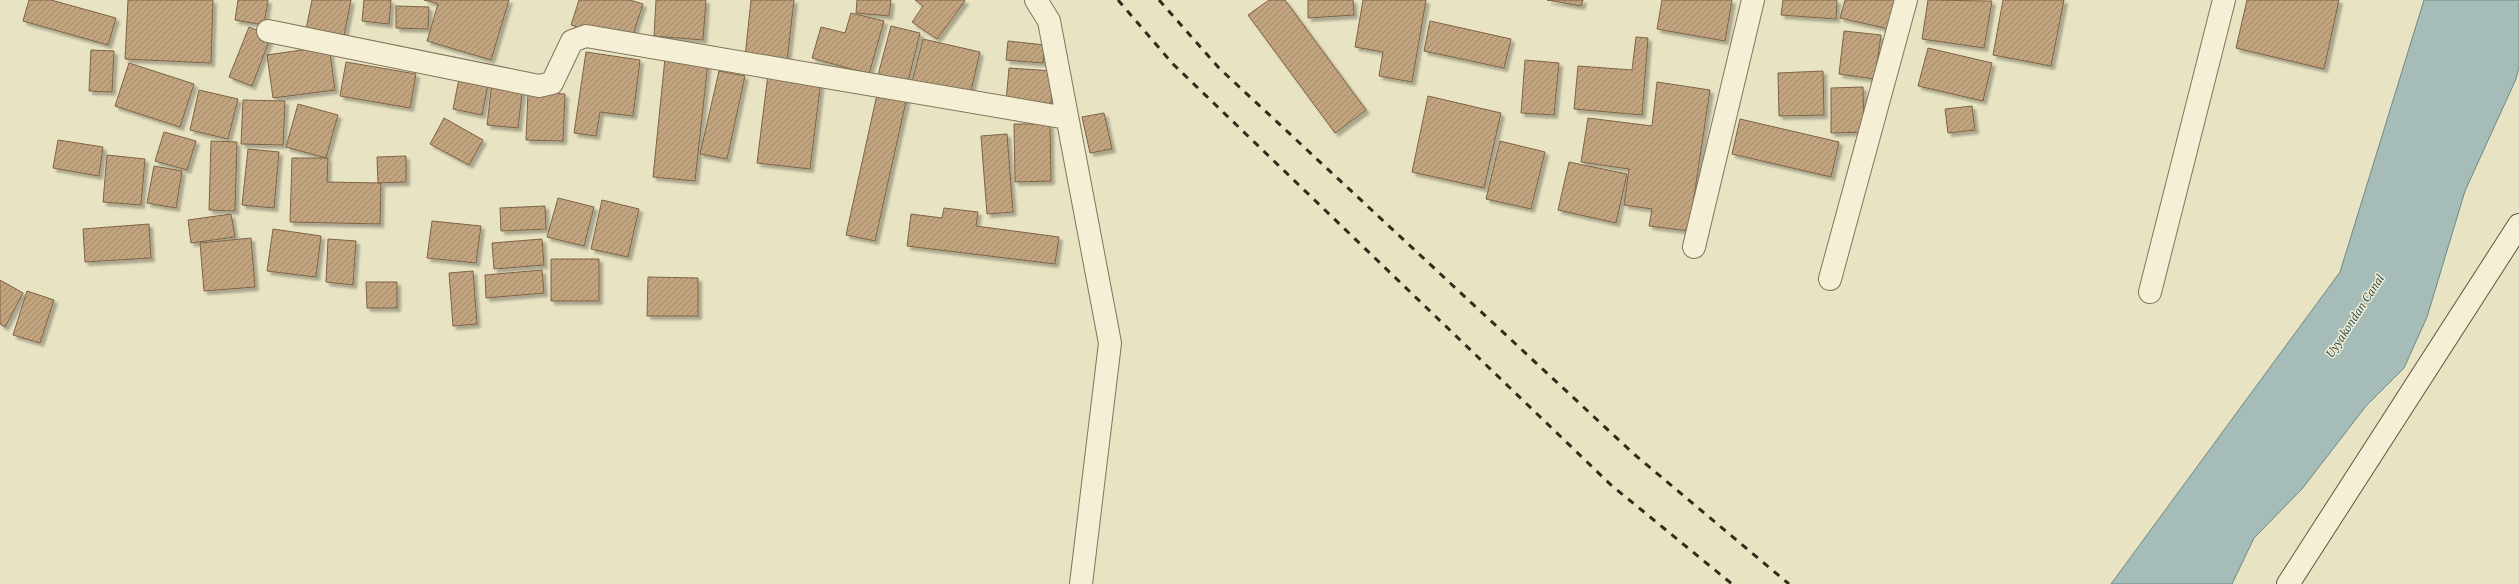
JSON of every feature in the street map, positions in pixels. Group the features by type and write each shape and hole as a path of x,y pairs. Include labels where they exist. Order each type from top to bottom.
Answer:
{"street":[{"path":"1036,0 1049,20 1110,343 1081,584"},
{"path":"1694,246 1753,0"},
{"path":"1830,279 1906,0"},
{"path":"2150,292 2224,0"},
{"path":"268,31 539,86 552,83 572,41 586,36 1067,118"},
{"path":"2288,584 2519,225"}],"water":[{"name":"Uyyakondan Canal","path":"2424,0 2519,0 2519,67 2516,79 2465,191 2427,317 2404,368 2366,406 2302,489 2254,538 2232,584 2111,584 2340,272"}],"building":[{"path":"29,0 51,0 116,18 108,45 23,21"},
{"path":"128,0 213,0 211,63 125,59"},
{"path":"238,0 268,0 264,25 235,20"},
{"path":"312,0 351,0 344,36 306,29"},
{"path":"364,0 391,0 389,24 362,21"},
{"path":"424,0 509,0 491,60 427,41 438,4"},
{"path":"579,0 630,0 643,4 630,44 571,25"},
{"path":"656,0 706,0 703,40 654,36"},
{"path":"751,0 794,0 787,61 745,57"},
{"path":"857,0 891,0 889,16 856,13"},
{"path":"915,0 965,1 937,39 912,22 923,6"},
{"path":"1269,0 1285,0 1366,110 1335,133 1248,15"},
{"path":"1308,0 1353,0 1354,15 1308,18"},
{"path":"1363,0 1426,0 1412,82 1379,76 1383,52 1355,47"},
{"path":"1547,0 1583,0 1581,6"},
{"path":"1662,0 1732,0 1725,41 1657,29"},
{"path":"1783,0 1837,0 1836,19 1781,15"},
{"path":"1845,0 1896,0 1889,29 1840,18"},
{"path":"1928,0 1992,1 1984,48 1922,39"},
{"path":"2003,0 2064,0 2051,66 1993,55"},
{"path":"2247,0 2339,0 2324,69 2236,48"},
{"path":"396,6 429,7 428,29 396,28"},
{"path":"851,13 884,21 869,74 812,58 821,27 845,33"},
{"path":"1430,21 1511,39 1504,68 1424,51"},
{"path":"891,26 920,33 908,82 878,75"},
{"path":"249,27 271,36 252,86 229,77"},
{"path":"1844,31 1881,35 1875,79 1839,74"},
{"path":"1636,37 1648,38 1642,115 1574,109 1578,66 1632,70"},
{"path":"923,39 980,52 970,95 912,82"},
{"path":"1008,41 1045,45 1043,63 1006,60"},
{"path":"329,46 335,90 273,98 267,55"},
{"path":"1928,48 1992,63 1983,101 1918,86"},
{"path":"91,50 114,51 112,92 89,91"},
{"path":"586,52 640,60 633,116 600,112 596,136 574,133"},
{"path":"665,58 708,62 695,181 653,177"},
{"path":"1525,60 1559,63 1554,115 1521,113"},
{"path":"346,62 416,74 410,108 340,96"},
{"path":"129,63 194,84 180,127 115,106"},
{"path":"1009,68 1053,71 1051,104 1006,101"},
{"path":"719,71 745,76 727,159 700,154"},
{"path":"1823,71 1824,115 1779,116 1778,73"},
{"path":"768,74 821,81 810,169 757,163"},
{"path":"459,79 488,84 482,115 453,109"},
{"path":"492,82 523,85 518,128 487,125"},
{"path":"1657,82 1710,90 1689,231 1649,226 1652,209 1624,205 1629,169 1581,162 1588,118 1652,126"},
{"path":"1863,87 1864,132 1831,133 1831,88"},
{"path":"199,90 238,99 228,139 190,130"},
{"path":"878,90 907,97 875,241 846,235"},
{"path":"528,92 565,94 563,141 526,140"},
{"path":"1428,96 1501,113 1484,188 1412,172"},
{"path":"243,100 285,101 283,145 241,144"},
{"path":"298,104 338,115 326,158 286,147"},
{"path":"1972,106 1975,130 1948,133 1945,109"},
{"path":"1104,113 1112,149 1090,153 1082,117"},
{"path":"444,118 483,140 469,165 430,144"},
{"path":"1740,119 1839,142 1831,177 1732,154"},
{"path":"1014,124 1050,124 1051,181 1015,182"},
{"path":"164,132 196,141 187,170 155,161"},
{"path":"1007,134 1013,212 987,214 981,136"},
{"path":"58,140 103,147 99,176 53,168"},
{"path":"211,141 237,142 235,211 209,210"},
{"path":"1500,141 1545,152 1531,209 1486,199"},
{"path":"248,149 279,152 274,208 242,205"},
{"path":"107,155 145,159 141,205 103,202"},
{"path":"406,156 406,182 378,183 377,157"},
{"path":"292,158 328,158 327,182 381,183 380,224 290,222"},
{"path":"1569,162 1627,174 1616,223 1558,210"},
{"path":"154,166 182,171 176,208 147,203"},
{"path":"558,198 594,207 584,246 547,237"},
{"path":"602,200 639,209 628,257 591,249"},
{"path":"545,206 546,229 501,231 500,208"},
{"path":"944,208 978,212 976,226 1059,237 1055,264 907,246 911,214 942,218"},
{"path":"231,214 235,237 191,243 188,220"},
{"path":"432,221 481,226 476,263 427,258"},
{"path":"149,224 151,258 85,262 83,229"},
{"path":"273,229 321,236 316,277 267,271"},
{"path":"251,238 255,287 204,291 200,243"},
{"path":"328,239 356,241 353,285 326,282"},
{"path":"542,239 544,265 494,269 492,243"},
{"path":"551,259 599,259 599,301 551,301"},
{"path":"542,270 544,293 486,298 485,275"},
{"path":"473,271 477,324 453,326 449,273"},
{"path":"648,277 698,278 698,316 647,316"},
{"path":"0,280 23,293 5,327 0,324"},
{"path":"366,282 397,282 397,308 367,308"},
{"path":"27,291 54,300 40,343 13,335"}],"railway":[{"path":"1118,0 1172,63 1611,485 1732,584"},
{"path":"1159,0 1219,68 1635,455 1789,584"}]}
